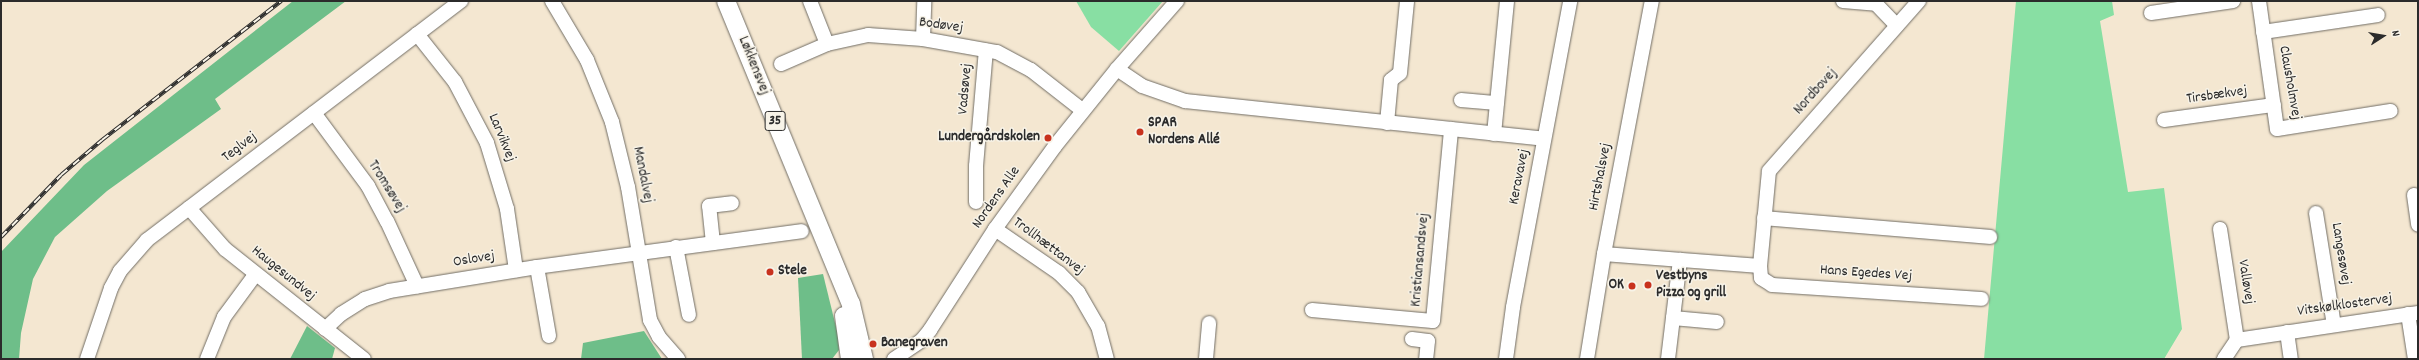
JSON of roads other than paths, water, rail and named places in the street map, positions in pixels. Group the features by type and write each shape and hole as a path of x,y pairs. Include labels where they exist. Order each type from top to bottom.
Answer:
{"main road":[{"name":"Løkkensvej","path":"726,1 824,242 851,304 864,359"},
{"name":"Løkkensvej","path":"824,242 842,306 850,359"}],"street":[{"name":"Teglvej","path":"87,359 108,295 120,270 147,240 461,1"},
{"name":"Mandalvej","path":"552,1 587,60 612,122 627,181 650,320 658,337 678,359"},
{"path":"810,1 827,44"},
{"path":"923,39 924,1"},
{"name":"Nordens Alle","path":"894,359 922,340 930,330 995,229 1082,110 1177,1"},
{"path":"1387,123 1391,80 1400,73 1407,1"},
{"path":"1494,134 1507,1"},
{"name":"Keravavej","path":"1506,359 1513,307 1570,1"},
{"name":"Hirtshalsvej","path":"1587,359 1604,254 1652,1"},
{"path":"1843,1 1876,4 1897,26"},
{"name":"Nordbovej","path":"1760,266 1767,180 1774,163 1919,1"},
{"path":"2151,13 2234,1"},
{"name":"Clausholmvej","path":"2259,1 2277,129 2391,111"},
{"path":"2263,32 2378,15"},
{"name":"Larvikvej","path":"417,34 455,82 487,143 506,209 516,270"},
{"name":"Bodøvej","path":"781,64 827,44 868,35 923,39 997,52 1031,70 1082,110"},
{"name":"Vadsøvej","path":"976,202 976,166 986,50"},
{"path":"1117,69 1142,86 1185,102 1544,139"},
{"path":"1461,100 1497,103"},
{"name":"Tirsbækvej","path":"2164,120 2274,105"},
{"name":"Tromsøvej","path":"314,113 368,186 417,286"},
{"name":"Kristiansandsvej","path":"1312,310 1432,321 1451,129"},
{"path":"2414,195 2418,225"},
{"path":"713,243 709,206 732,203"},
{"name":"Haugesundvej","path":"189,208 209,232 255,275 364,359"},
{"name":"Langesøvej","path":"2316,213 2334,325"},
{"path":"1764,218 1990,237"},
{"name":"Trollhættanvej","path":"995,229 1059,273 1078,292 1098,326 1107,359"},
{"name":"Valløvej","path":"2220,229 2237,340"},
{"name":"Oslovej","path":"325,329 341,314 365,300 389,291 638,252 802,231"},
{"path":"676,247 689,315"},
{"path":"1604,254 1760,266"},
{"path":"1668,359 1680,260"},
{"name":"Hans Egedes Vej","path":"1760,266 1761,278 1772,285 1982,299"},
{"path":"537,267 548,336"},
{"path":"208,359 224,317 255,275"},
{"name":"Vitskølklostervej","path":"2237,340 2413,313 2415,359"},
{"path":"1673,318 1717,322"},
{"path":"1206,359 1209,323"},
{"name":"Vitskølklostervej","path":"2287,332 2291,359"},
{"path":"1412,339 1428,341 1426,359"},
{"path":"2224,359 2237,340"}],"railway":[{"path":"1,237 61,175 102,140 281,1"}],"place":[{"name":"SPAR Nordens Allé","path":"1140,132"},
{"name":"Lundergårdskolen","path":"1048,138"},
{"name":"Stele","path":"770,272"},
{"name":"Vestbyns Pizza og grill","path":"1648,285"},
{"name":"OK","path":"1632,286"},
{"name":"Banegraven","path":"873,344"}]}
